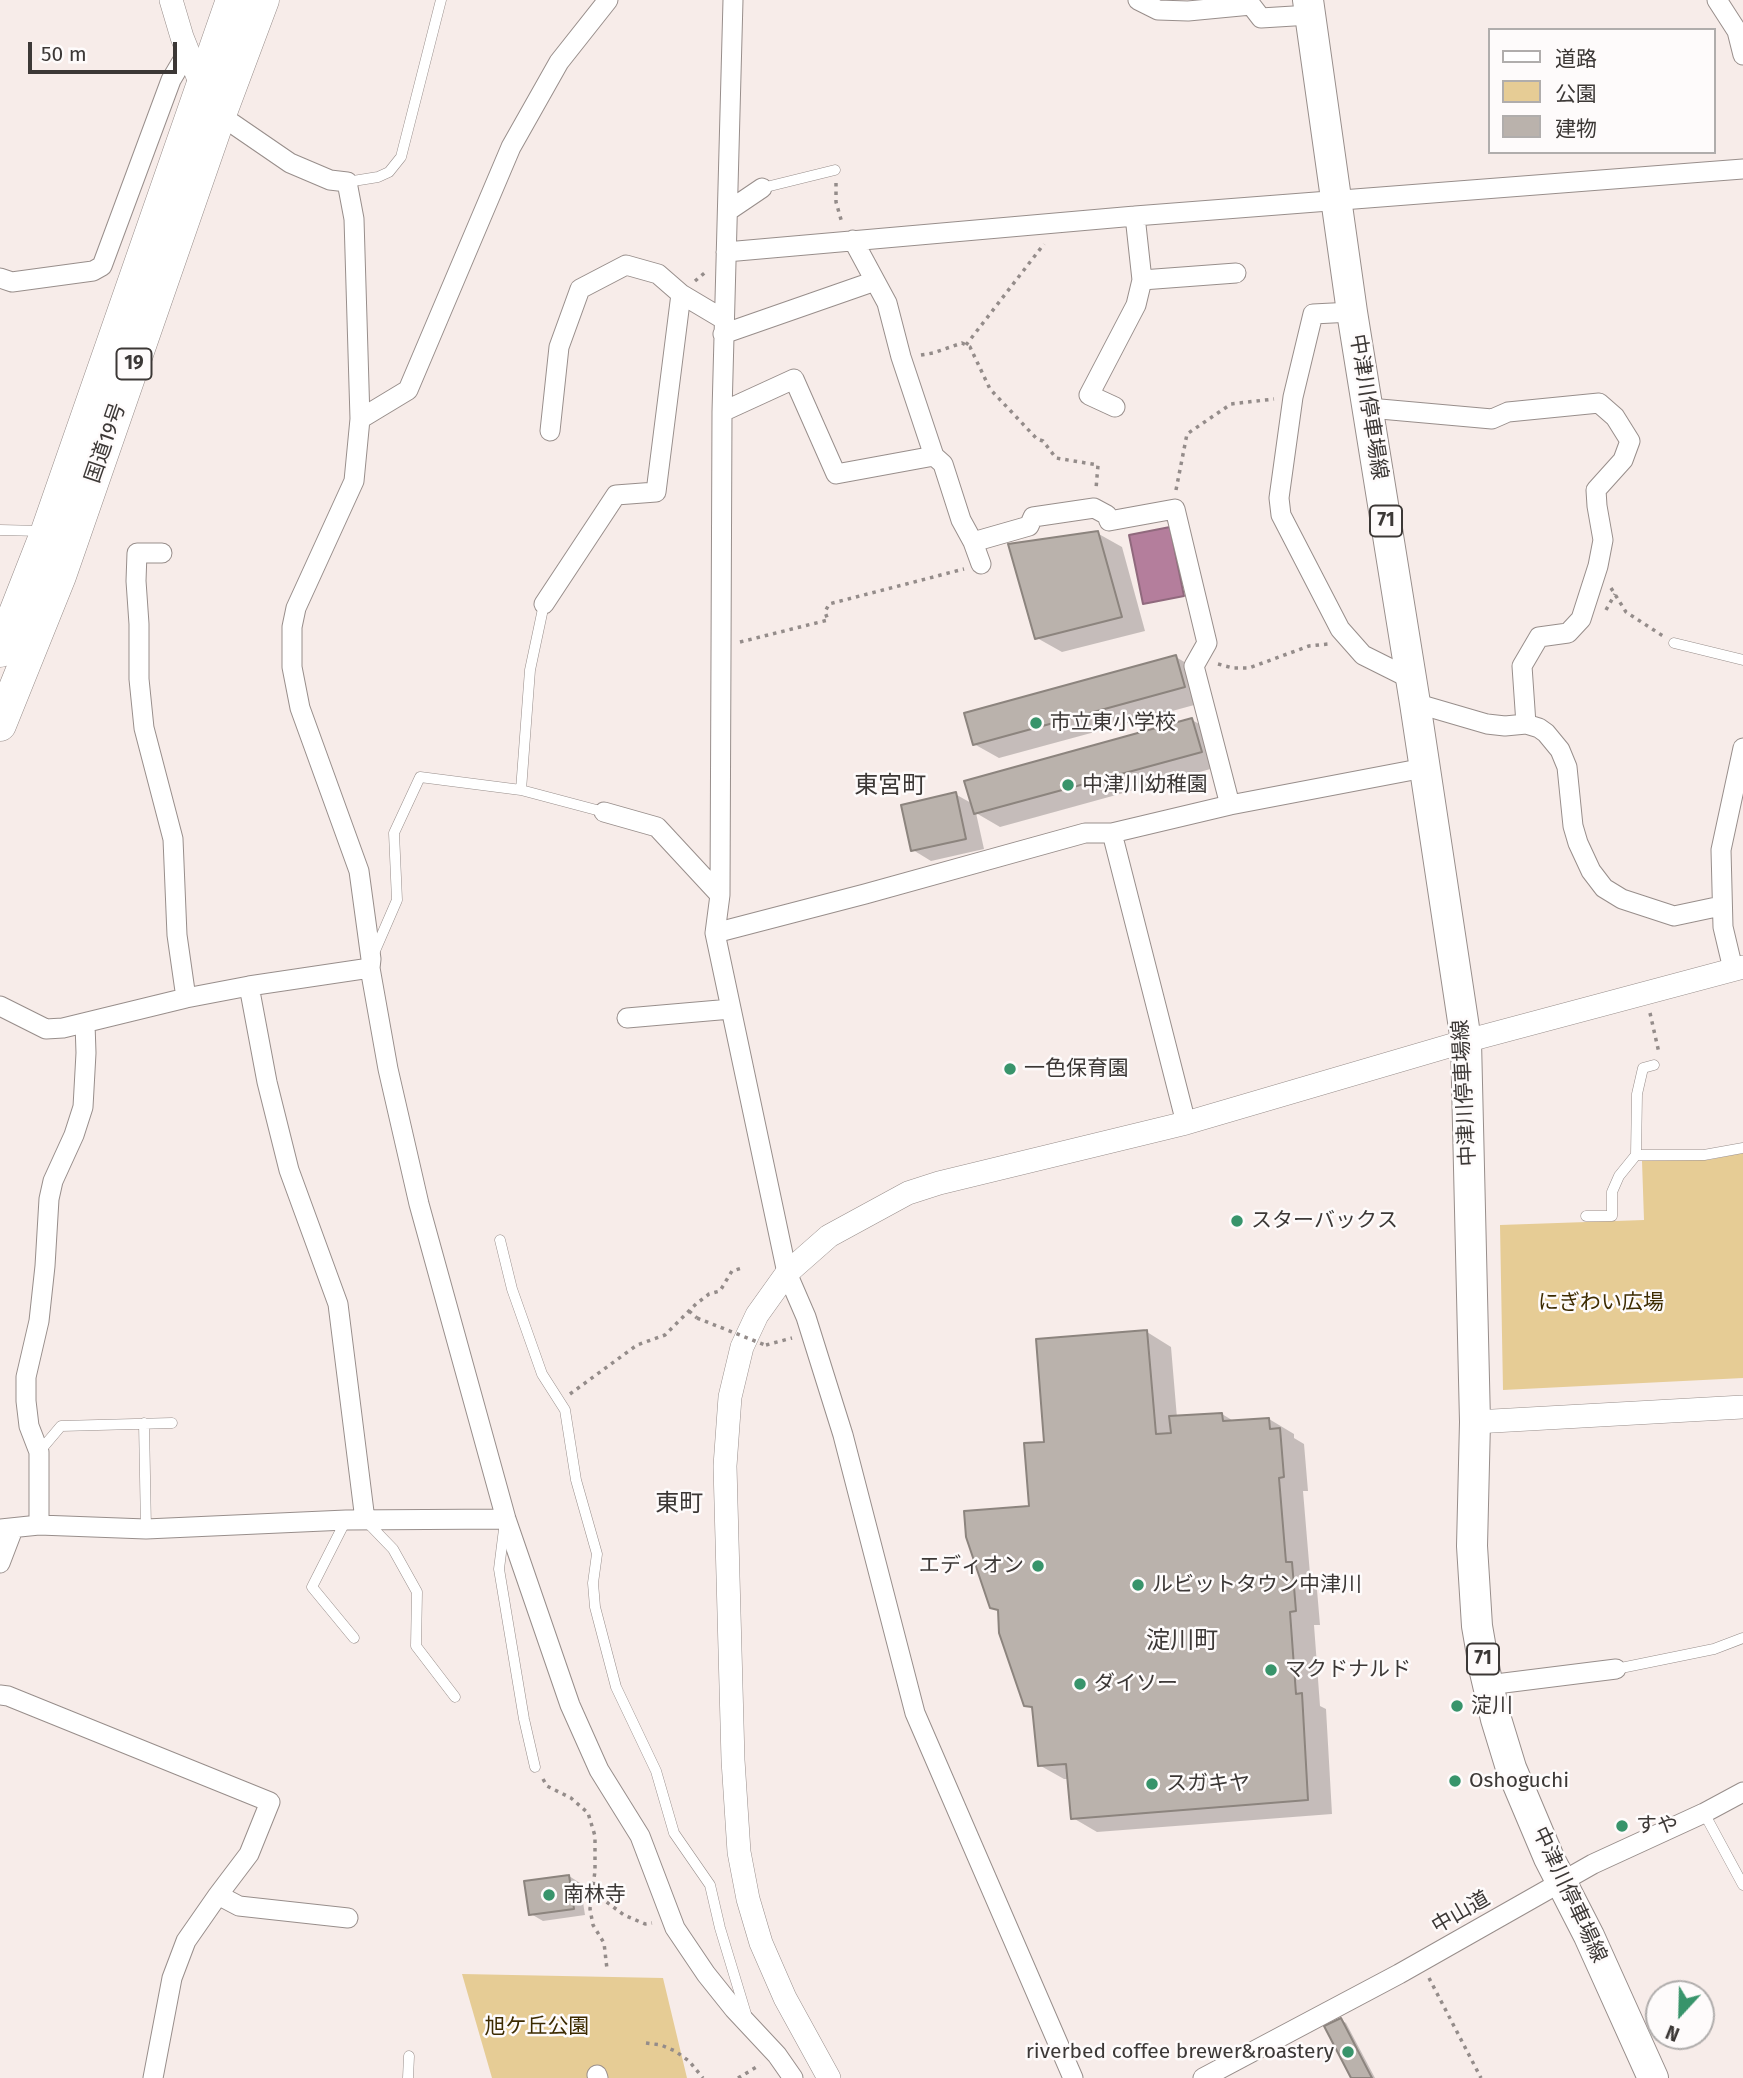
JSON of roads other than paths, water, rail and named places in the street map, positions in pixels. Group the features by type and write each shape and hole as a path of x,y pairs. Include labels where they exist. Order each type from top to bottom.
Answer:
{"highway":[{"name":"国道19号","path":"0,651 47,531 232,0"},
{"name":"国道19号","path":"0,726 60,576 220,115 263,0"}],"main road":[{"name":"中津川停車場線","path":"1309,7 1352,312 1466,1041 1475,1422 1472,1546 1478,1626 1488,1685 1511,1768 1653,2078"}],"street":[{"path":"170,0 202,87 220,115 289,163 330,180 346,182 354,219 360,419 354,481 296,608 292,627 292,658 300,708 359,871 388,1069 419,1204 506,1519 570,1705 599,1770 640,1836 675,1928 706,1974 777,2055 793,2078"},
{"path":"360,419 408,390 511,147 559,62 608,0"},
{"path":"733,0 723,326 720,895 715,933 787,1273 806,1317 843,1436 915,1713 1073,2078"},
{"path":"1138,0 1158,10 1188,11 1251,5 1261,18 1309,7"},
{"path":"1717,0 1737,31 1743,55"},
{"path":"0,278 12,282 93,271 102,266 171,80 181,63 190,57"},
{"path":"726,251 1743,169"},
{"path":"728,211 762,188"},
{"path":"1115,407 1089,395 1136,306 1142,280 1135,216"},
{"path":"850,240 887,303 901,357 934,456 943,464 961,520 981,564"},
{"path":"550,431 559,347 580,289 626,265 658,274 723,326"},
{"path":"1142,280 1236,274"},
{"path":"723,326 875,281"},
{"path":"544,604 616,495 656,492 681,294"},
{"path":"1352,312 1312,314 1293,397 1279,498 1281,514 1340,629 1363,655 1412,691 1488,724 1526,724 1546,733 1560,750 1567,767 1573,826 1578,843 1591,871 1604,888 1622,899 1674,916 1721,906"},
{"path":"722,412 794,379 836,474 934,456"},
{"path":"1368,408 1492,419 1508,412 1599,403 1615,417 1630,440 1623,460 1596,490 1603,540 1598,566 1581,619 1568,633 1539,637 1522,666 1526,724"},
{"path":"973,542 1029,526 1033,517 1094,508 1107,515 1109,521 1175,509 1208,643 1195,666 1230,805"},
{"path":"162,553 137,553 139,679 144,728 173,839 177,935 186,998"},
{"path":"829,2078 785,1998 761,1943 739,1852 733,1760 725,1466 730,1397 742,1347 757,1315 787,1273 829,1236 908,1193 939,1183 1185,1123 1466,1041 1738,968 1723,927 1721,850 1743,748"},
{"path":"715,933 1086,833 1112,833 1230,805 1424,768"},
{"path":"604,812 657,827 720,895"},
{"path":"1112,833 1185,1123"},
{"path":"0,1006 46,1029 85,1023 186,998 371,964"},
{"path":"249,986 267,1082 289,1170 338,1304 355,1520"},
{"path":"627,1018 732,1009"},
{"path":"39,1525 40,1452 29,1426 26,1377 46,1266 49,1199 83,1107 85,1023"},
{"path":"1475,1422 1743,1407"},
{"path":"0,1563 6,1529 39,1525 146,1529 355,1520 506,1519"},
{"path":"1488,1685 1616,1670"},
{"path":"0,1695 21,1701 270,1802 249,1854 186,1941 172,1978 153,2078"},
{"name":"中山道","path":"1203,2078 1420,1962 1593,1864 1743,1793"},
{"path":"218,1895 239,1906 348,1918"}],"lane":[{"path":"346,182 378,177 389,172 401,157 441,0"},
{"path":"762,188 835,170"},
{"path":"0,530 47,531"},
{"path":"521,790 530,670 544,604"},
{"path":"1674,643 1743,660"},
{"path":"371,964 397,900 394,833 420,777 521,790 604,812"},
{"path":"1586,1216 1612,1216 1612,1192 1619,1176 1636,1155 1637,1094 1643,1068 1654,1065"},
{"path":"1636,1155 1704,1154 1743,1148"},
{"path":"500,1240 512,1289 542,1374 565,1410 576,1480 597,1554 593,1583 595,1607 616,1687 656,1771 674,1833 710,1885 749,2025"},
{"path":"144,1423 146,1529"},
{"path":"40,1452 61,1426 172,1423"},
{"path":"506,1519 499,1569 535,1767"},
{"path":"354,1638 312,1587 355,1520 393,1549 417,1592 416,1646 455,1697"},
{"path":"1616,1670 1714,1649 1743,1638"},
{"path":"1704,1813 1743,1885"},
{"path":"408,2078 409,2056"}],"place":[{"name":"市立東小学校","path":"1036,723"},
{"name":"中津川幼稚園","path":"1068,785"},
{"name":"一色保育園","path":"1010,1069"},
{"name":"スターバックス","path":"1237,1221"},
{"name":"エディオン","path":"1038,1566"},
{"name":"ルビットタウン中津川","path":"1138,1585"},
{"name":"マクドナルド","path":"1271,1670"},
{"name":"ダイソー","path":"1080,1684"},
{"name":"淀川","path":"1457,1706"},
{"name":"Oshoguchi","path":"1455,1781"},
{"name":"スガキヤ","path":"1152,1784"},
{"name":"すや","path":"1622,1826"},
{"name":"南林寺","path":"549,1895"},
{"name":"riverbed coffee brewer&roastery","path":"1348,2052"}],"district":[{"name":"東宮町","path":"890,786"},
{"name":"東町","path":"679,1504"},
{"name":"淀川町","path":"1182,1641"}],"park label":[{"name":"にぎわい広場","path":"1601,1303"},
{"name":"旭ケ丘公園","path":"537,2027"}]}
